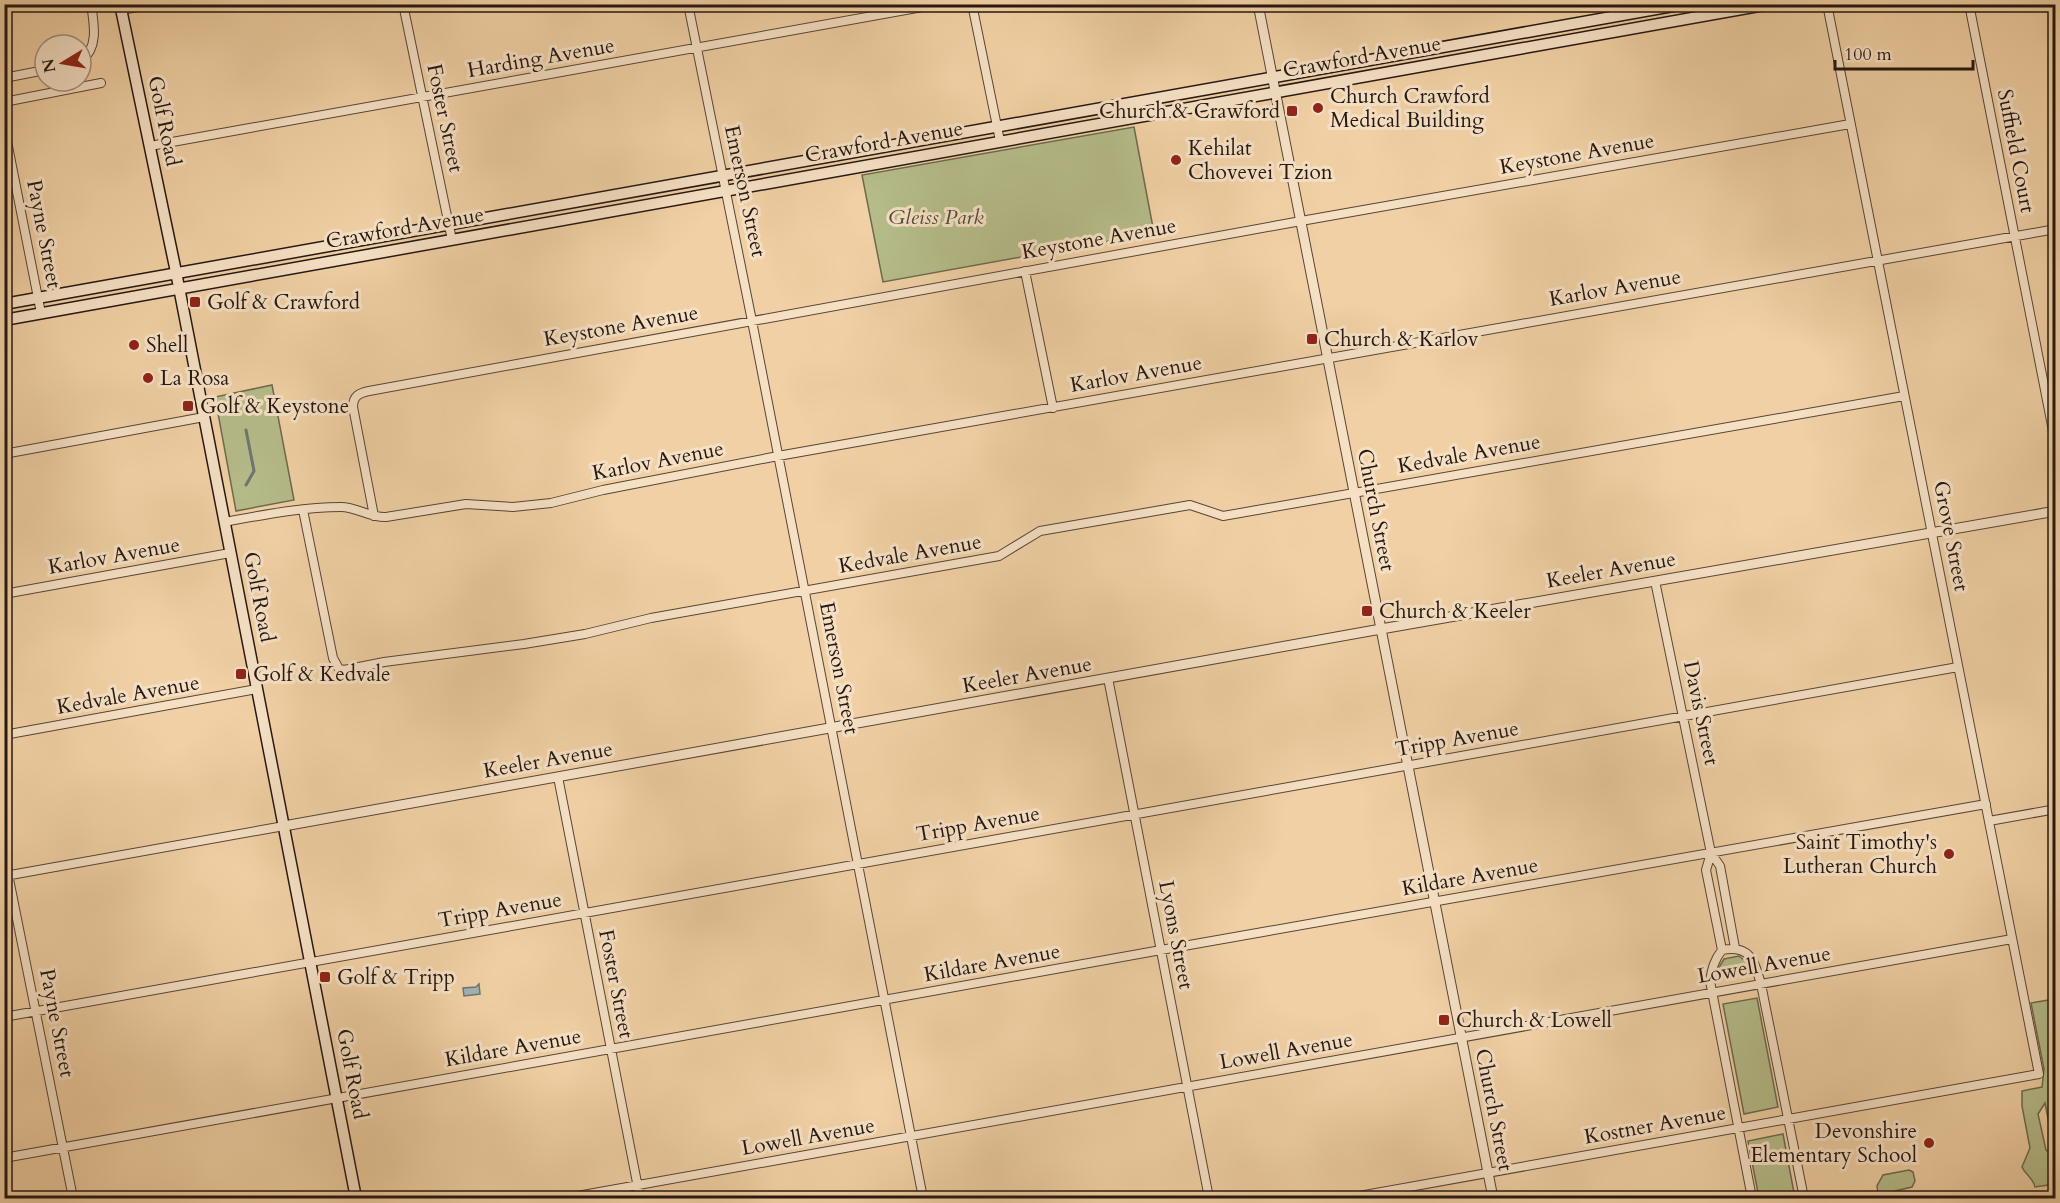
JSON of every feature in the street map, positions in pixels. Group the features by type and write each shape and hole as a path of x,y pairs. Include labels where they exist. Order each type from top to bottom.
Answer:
{"main road":[{"name":"Crawford Avenue","path":"4,304 1684,4"},
{"name":"Crawford Avenue","path":"4,320 1770,4"},
{"name":"Golf Road","path":"121,8 176,272 357,1198"}],"street":[{"path":"91,4 93,33"},
{"path":"121,8 155,4"},
{"name":"Foster Street","path":"404,4 452,240"},
{"name":"Emerson Street","path":"688,4 753,321 923,1198"},
{"name":"Harding Avenue","path":"150,146 939,4"},
{"path":"972,4 1000,141"},
{"name":"Church Street","path":"1258,4 1492,1198"},
{"name":"Grove Street","path":"1827,4 2039,1074"},
{"name":"Suffield Court","path":"1970,4 2055,446"},
{"path":"1549,28 1552,43"},
{"path":"4,78 33,72"},
{"path":"4,102 101,83"},
{"name":"Keystone Avenue","path":"374,516 353,402 356,397 369,391 1850,124"},
{"name":"Payne Street","path":"4,126 41,313"},
{"name":"Karlov Avenue","path":"224,522 303,510 352,508 374,516 386,517 466,504 536,506 598,491 778,456 2055,229"},
{"path":"1025,271 1053,408"},
{"name":"Kedvale Avenue","path":"303,510 333,658 339,669 350,669 384,662 554,639 610,629 651,618 999,556 1040,531 1190,505 1223,516 1904,396"},
{"path":"4,454 204,417"},
{"name":"Keeler Avenue","path":"7,876 1381,629 2055,511"},
{"name":"Karlov Avenue","path":"4,594 231,553"},
{"name":"Davis Street","path":"1655,581 1711,853 1720,866 1735,948"},
{"name":"Tripp Avenue","path":"4,1017 1958,667"},
{"name":"Lyons Street","path":"1108,678 1209,1198"},
{"name":"Kedvale Avenue","path":"4,735 257,689"},
{"name":"Foster Street","path":"558,777 640,1198"},
{"name":"Kildare Avenue","path":"4,1158 1986,804"},
{"path":"1989,821 2055,809"},
{"name":"Davis Street","path":"1711,853 1706,870 1722,950"},
{"name":"Payne Street","path":"4,854 73,1198"},
{"name":"Lowell Avenue","path":"566,1198 2012,939"},
{"path":"1752,1198 1712,993 1712,969 1716,958 1722,950 1735,948 1745,952 1753,959 1761,984 1804,1198"},
{"name":"Kostner Avenue","path":"1348,1198 2039,1074"}],"green space":[{"name":"Gleiss Park","path":"1134,127 1154,233 883,282 862,175"},
{"path":"272,385 294,500 236,511 215,397"},
{"path":"1739,956 1750,965 1752,971 1717,977 1718,969 1724,959"},
{"path":"1757,998 1778,1107 1744,1114 1723,1004"},
{"path":"2055,999 2055,1154 2045,1103 2038,1114 2046,1150 2051,1154 2055,1184 2035,1187 2022,1167 2030,1148 2022,1106 2022,1091 2042,1087 2044,1069 2031,1003"},
{"path":"1783,1134 1795,1198 1759,1198 1748,1141"},
{"path":"1909,1170 1913,1172 1915,1181 1912,1187 1895,1191 1892,1195 1878,1194 1877,1186 1883,1175"}],"shaded area":[{"path":"479,984 480,994 464,996 463,988 476,987"}],"waterway":[{"path":"246,430 254,471 246,485"}],"place":[{"name":"Church Crawford Medical Building","path":"1318,108"},
{"name":"Church & Crawford","path":"1292,111"},
{"name":"Kehilat Chovevei Tzion","path":"1176,160"},
{"name":"Golf & Crawford","path":"195,302"},
{"name":"Church & Karlov","path":"1312,339"},
{"name":"Shell","path":"134,345"},
{"name":"La Rosa","path":"148,378"},
{"name":"Golf & Keystone","path":"188,406"},
{"name":"Church & Keeler","path":"1367,611"},
{"name":"Golf & Kedvale","path":"241,674"},
{"name":"Saint Timothy's Lutheran Church","path":"1949,854"},
{"name":"Golf & Tripp","path":"325,977"},
{"name":"Church & Lowell","path":"1444,1020"},
{"name":"Devonshire Elementary School","path":"1929,1143"}]}
